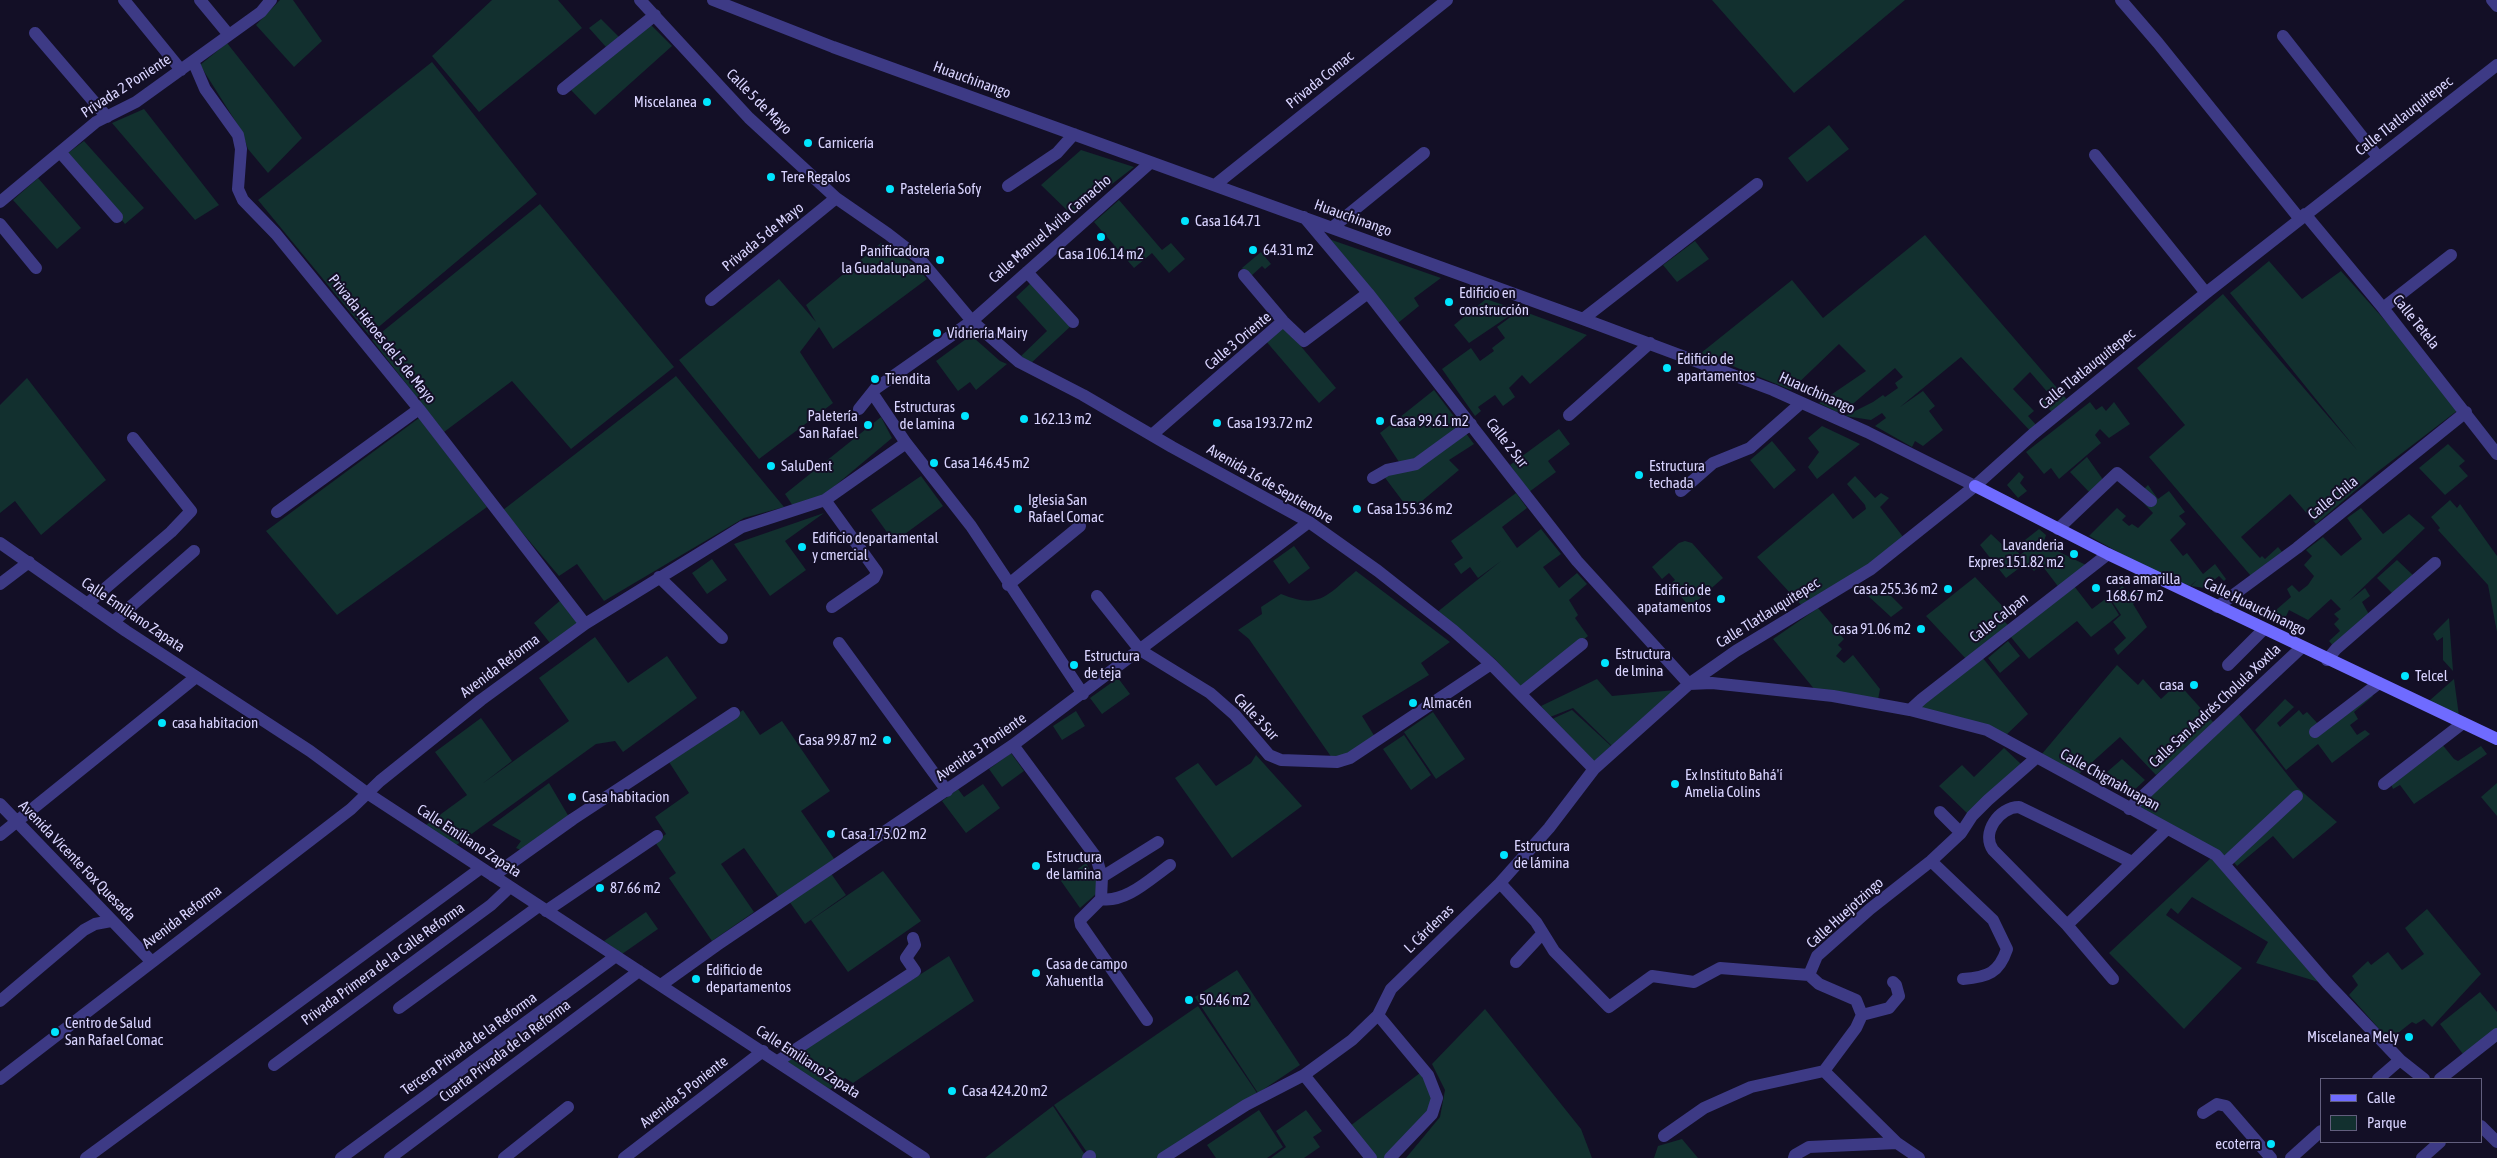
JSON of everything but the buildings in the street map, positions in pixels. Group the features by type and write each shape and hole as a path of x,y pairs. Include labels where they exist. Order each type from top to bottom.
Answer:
{"main road":[{"name":"Calle Huauchinango","path":"1975,486 2217,607 2497,739"}],"street":[{"path":"124,0 181,70"},
{"path":"200,0 229,35"},
{"name":"Privada 2 Poniente","path":"0,202 96,122 136,102 261,12 271,0"},
{"name":"Calle 5 de Mayo","path":"640,0 655,14 749,118 836,198 919,258 972,321"},
{"name":"Huauchinango","path":"712,0 833,47 1150,163 1333,227 1650,343 1801,402 1867,432 1975,486"},
{"name":"Privada Comac","path":"1215,185 1447,0"},
{"name":"Calle Tetela","path":"2121,0 2302,216 2383,308 2495,447"},
{"path":"2492,0 2497,6"},
{"path":"563,89 655,14"},
{"path":"34,33 106,117"},
{"path":"2283,36 2378,157"},
{"name":"Privada Héroes del 5 de Mayo","path":"193,61 206,89 238,135 241,149 238,189 243,200 280,240 419,409 585,624"},
{"name":"Calle Tlatlauquitepec","path":"1688,684 1736,651 1871,569 1975,486 2048,422 2206,292 2497,65"},
{"path":"1008,186 1057,153 1074,134"},
{"path":"60,152 117,217"},
{"path":"1333,227 1424,153"},
{"path":"2096,155 2206,292"},
{"name":"Calle Manuel Ávila Camacho","path":"972,321 1150,163"},
{"path":"1583,318 1757,184"},
{"name":"Privada 5 de Mayo","path":"711,300 836,198"},
{"name":"Calle 2 Sur","path":"1304,217 1368,293 1577,561 1688,684"},
{"path":"0,224 36,268"},
{"path":"2383,308 2450,255"},
{"path":"1027,272 1073,322"},
{"path":"1244,275 1283,321"},
{"name":"Calle 3 Oriente","path":"1153,434 1283,321 1304,342 1368,293"},
{"path":"859,408 873,394 875,389 972,321"},
{"name":"Avenida 16 de Septiembre","path":"972,321 1019,362 1310,522 1378,571 1454,631 1491,664 1594,769"},
{"path":"1569,415 1650,343"},
{"path":"873,394 906,443 971,526 1008,585 1083,694"},
{"path":"1681,491 1714,463 1750,448 1801,402"},
{"path":"277,512 419,409"},
{"name":"Calle Chila","path":"2217,607 2297,548 2466,412"},
{"path":"1373,478 1387,470 1416,464 1471,424"},
{"path":"87,604 171,532 191,511 133,438"},
{"name":"Avenida Reforma","path":"0,1079 351,809 367,793 480,700 585,624 742,527 825,500 906,443"},
{"path":"2058,529 2117,474 2151,501"},
{"path":"825,500 877,572 874,578 832,607"},
{"name":"Avenida 3 Poniente","path":"662,986 717,945 946,791 1083,694 1310,522"},
{"path":"1008,585 1080,526"},
{"name":"Calle Emiliano Zapata","path":"0,543 113,622 310,751 367,793 924,1158"},
{"path":"113,622 194,551"},
{"name":"Calle Calpan","path":"1910,710 2108,554"},
{"path":"0,584 29,562"},
{"path":"2328,660 2336,649 2435,563"},
{"path":"659,577 722,638"},
{"name":"Calle 3 Sur","path":"1097,596 1140,650 1210,693 1235,715 1269,756 1281,760 1337,762 1350,758 1491,664"},
{"path":"2228,666 2264,629"},
{"path":"839,643 946,791"},
{"path":"1521,694 1582,644"},
{"name":"Calle San Andrés Cholula Xoxtla","path":"2129,809 2302,647"},
{"path":"0,835 196,677"},
{"name":"Calle Chignahuapan","path":"1688,684 1712,683 1832,696 1910,710 1987,730 2216,855 2327,983 2400,1060 2423,1078"},
{"path":"2316,732 2379,683"},
{"name":"L. Cárdenas","path":"1163,1158 1246,1105 1304,1075 1352,1040 1378,1016 1391,990 1500,883 1549,828 1594,769 1688,684"},
{"path":"492,876 573,819 734,713"},
{"path":"2384,784 2463,723"},
{"path":"1013,744 1096,857 1102,877 1101,899 1084,914 1080,920 1081,925 1147,1020"},
{"name":"Calle Huejotzingo","path":"1810,975 1818,956 1870,909 1931,861 1961,833 1972,816 1988,800 2036,758"},
{"path":"2224,864 2296,796"},
{"name":"Avenida Vicente Fox Quesada","path":"0,804 111,922 151,961"},
{"path":"2114,979 2067,925 1988,843 1987,836 1997,819 2010,807 2019,807 2132,862"},
{"path":"1940,812 1961,833"},
{"path":"2067,925 2167,829"},
{"path":"399,1008 542,909 657,836"},
{"path":"1102,877 1158,842"},
{"path":"1931,861 1993,920 2008,949 2002,964 1983,978 1963,979"},
{"path":"1101,899 1112,901 1123,897 1170,865"},
{"path":"86,1158 481,868"},
{"path":"1500,883 1536,922 1554,951 1609,1007 1652,976 1694,982 1720,968 1810,975 1819,984 1856,1000 1862,1015 1856,1028 1824,1071 1751,1087 1704,1108 1664,1136"},
{"name":"Privada Primera de la Calle Reforma","path":"274,1065 490,905 510,888"},
{"path":"0,1001 84,930 95,924 111,922"},
{"path":"1516,962 1542,934"},
{"path":"778,1061 915,970 906,958 915,945 913,938"},
{"name":"Tercera Privada de la Reforma","path":"341,1158 616,956"},
{"name":"Cuarta Privada de la Reforma","path":"390,1158 639,971"},
{"path":"1862,1015 1889,1008 1899,996 1896,985 1893,982"},
{"path":"1378,1016 1428,1075 1438,1098 1432,1114 1390,1158"},
{"path":"2441,1078 2497,1034"},
{"name":"Avenida 5 Poniente","path":"624,1158 763,1051"},
{"path":"2379,1078 2400,1060"},
{"path":"1824,1071 1897,1143 1919,1158"},
{"path":"1304,1075 1371,1158"},
{"path":"2203,1113 2217,1104 2226,1106 2271,1158"},
{"path":"504,1158 568,1107"},
{"path":"2482,1127 2497,1142"},
{"path":"2291,1158 2320,1132"},
{"path":"1792,1157 1809,1147 1897,1143"},
{"path":"2422,1158 2439,1143"}],"green space":[{"path":"280,0 293,0 322,41 294,67 256,25"},
{"path":"492,0 558,0 582,28 479,112 432,56"},
{"path":"1712,0 1905,0 1794,93"},
{"path":"601,19 619,37 606,47 589,28"},
{"path":"650,24 672,46 595,115 571,90"},
{"path":"227,43 302,138 268,173 248,149 241,130 200,65"},
{"path":"432,62 537,194 369,335 258,200"},
{"path":"144,109 219,205 195,220 112,123"},
{"path":"1829,125 1849,149 1807,182 1788,158"},
{"path":"84,141 144,208 125,224 68,153"},
{"path":"1081,150 1134,167 1072,215 1041,185"},
{"path":"38,178 81,228 57,249 13,200"},
{"path":"1119,200 1162,250 1171,243 1185,259 1169,273 1152,253 1134,268 1094,222"},
{"path":"540,204 674,367 571,449 512,381 444,432 372,340"},
{"path":"1925,235 2070,403 2053,413 2042,402 2050,395 2030,372 2013,389 2034,411 2028,416 2038,427 2033,434 1961,357 1900,407 1923,391 1935,406 1929,411 1943,430 1923,446 1915,441 1912,447 1875,426 1886,418 1882,413 1871,420 1845,416 1883,395 1885,397 1898,388 1895,383 1903,377 1895,368 1841,414 1819,403 1866,371 1839,344 1791,390 1701,353 1792,280 1823,318"},
{"path":"1326,238 1441,278 1414,298 1419,306 1398,323"},
{"path":"1695,241 1709,259 1677,282 1663,265"},
{"path":"881,243 913,263 927,279 833,349 819,327 800,352 833,403 759,459 679,360 779,279 816,322 806,305"},
{"path":"1261,252 1271,264 1265,269 1262,266 1250,277 1242,268"},
{"path":"2269,261 2302,299 2341,271 2462,407 2376,473 2316,524 2290,494 2241,537 2260,558 2262,556 2265,559 2278,547 2283,553 2251,576 2149,457 2185,425 2137,368 2223,294 2357,450 2230,293"},
{"path":"1032,282 1072,325 1029,365 1021,356 1047,331 1016,297"},
{"path":"1486,299 1518,310 1469,343 1454,325"},
{"path":"1520,310 1587,335 1530,384 1522,375 1509,388 1515,397 1503,406 1495,395 1478,407 1481,411 1475,416 1442,369 1471,348 1480,361 1494,351 1492,348 1505,338 1497,327"},
{"path":"1283,325 1336,388 1319,403 1265,340"},
{"path":"974,338 1000,361 1007,364 976,390 970,382 958,391 936,361 966,339"},
{"path":"676,376 784,507 744,518 604,601 577,564 559,576 503,510"},
{"path":"27,378 106,480 41,535 15,501 0,513 0,405"},
{"path":"1434,390 1462,427 1416,461 1401,465 1380,433"},
{"path":"2090,402 2096,410 2102,406 2106,411 2114,402 2130,424 2109,438 2100,429 2095,435 2101,443 2059,479 2051,468 2044,474 2026,452"},
{"path":"881,417 892,438 824,495 793,506 785,494"},
{"path":"419,418 487,507 337,615 266,531"},
{"path":"1822,426 1860,444 1817,479 1808,467 1819,452 1808,438"},
{"path":"1559,429 1570,444 1548,461 1556,472 1529,492 1510,465"},
{"path":"1465,432 1474,444 1449,460 1459,470 1410,511 1383,475"},
{"path":"1772,441 1796,470 1774,489 1750,460"},
{"path":"2448,444 2465,461 2459,466 2468,476 2445,495 2419,468"},
{"path":"2087,457 2104,481 2090,493 2070,472"},
{"path":"2019,472 2024,477 2020,483 2027,491 2018,498 2007,485"},
{"path":"921,476 943,506 894,542 871,510"},
{"path":"1855,476 1875,498 1881,493 1889,498 1880,507 1904,538 1872,564 1803,607 1757,557 1833,493 1853,519 1866,509 1865,505 1847,484"},
{"path":"2148,485 2158,499 2169,491 2185,512 2179,516 2186,524 2170,540 2183,556 2187,553 2203,574 2215,564 2226,579 2224,581 2219,576 2204,588 2191,586 2197,580 2190,586 2138,563 2089,536 2117,508 2126,516 2122,520 2129,526 2132,524 2138,528 2153,513 2137,496"},
{"path":"1516,493 1527,508 1502,527 1517,548 1541,529 1561,554 1543,567 1559,588 1577,573 1587,584 1569,600 1578,615 1575,618 1588,636 1522,689 1495,659 1436,613 1501,561 1478,578 1470,567 1461,574 1454,564 1463,558 1451,541"},
{"path":"2450,500 2457,508 2460,504 2497,556 2497,632 2488,585 2438,530 2440,528 2431,517"},
{"path":"2361,508 2383,534 2409,514 2425,528 2349,601 2365,588 2370,596 2362,602 2371,618 2336,649 2329,641 2340,631 2334,624 2339,619 2334,614 2341,609 2331,599 2308,620 2289,610 2281,627 2269,616 2291,597 2287,589 2292,585 2299,592 2308,585 2314,576 2304,565 2312,556 2306,550 2323,537 2341,556 2362,539 2347,518"},
{"path":"824,513 785,541 806,570 770,596 734,544"},
{"path":"2039,529 2046,535 2043,544 2090,567 2060,589 2041,564 2034,571 2026,563 2006,578 1980,545 1991,534 2009,551 2015,548 2020,555 2031,547 2025,540"},
{"path":"1685,541 1692,543 1723,578 1690,607 1670,584 1675,580 1669,573 1662,579 1652,567 1679,543"},
{"path":"1294,546 1310,568 1289,584 1273,561"},
{"path":"712,559 727,580 707,594 692,573"},
{"path":"2397,560 2416,578 2394,595 2377,578"},
{"path":"1356,571 1450,642 1421,663 1429,675 1362,716 1375,737 1350,754 1332,758 1249,639 1238,630 1262,614 1261,607 1281,594 1305,601 1322,598"},
{"path":"1975,577 2008,612 2001,618 2010,627 1967,660 1926,616"},
{"path":"1876,584 1878,586 1875,588 1881,595 1886,591 1903,608 1891,617 1866,594"},
{"path":"2074,586 2092,609 2108,597 2119,615 2091,637 2077,621 2029,659 2010,636"},
{"path":"2122,586 2132,595 2138,589 2142,595 2133,604 2147,627 2118,655 2114,649 2126,638 2113,622 2121,615 2110,598"},
{"path":"562,599 580,623 550,643 534,623"},
{"path":"1818,608 1844,639 1838,645 1842,649 1836,656 1844,663 1853,655 1880,689 1878,700 1815,690 1773,639"},
{"path":"2449,618 2453,671 2443,660 2443,637 2437,641 2433,634"},
{"path":"595,637 628,683 667,656 697,698 623,752 615,741 596,744 455,846 426,825 467,795 435,752 481,718 512,761 482,784 569,721 539,678"},
{"path":"2008,641 2020,656 2000,673 1988,658"},
{"path":"1982,657 2028,714 2004,737 1916,708"},
{"path":"2117,665 2138,685 2143,679 2161,699 2178,683 2214,723 2156,775 2120,737 2079,774 2041,755"},
{"path":"1118,678 1130,694 1102,714 1090,698"},
{"path":"1597,679 1612,696 1675,690 1612,746 1573,708 1550,717 1541,706"},
{"path":"2454,679 2459,716 2429,701"},
{"path":"2367,688 2373,696 2354,712 2358,719 2350,725 2357,735 2365,730 2370,734 2332,763 2318,744 2286,770 2255,730 2285,699 2294,707 2277,723 2280,727 2299,710 2303,715 2307,712 2320,726"},
{"path":"743,710 760,735 782,721 830,791 801,811 835,860 780,899 744,848 721,864 754,912 712,941 669,878 676,873 655,842 666,834 655,817 689,793 669,762"},
{"path":"1572,710 1611,746 1593,763 1550,720"},
{"path":"1076,711 1085,726 1062,740 1053,726"},
{"path":"1433,712 1465,759 1436,779 1404,732"},
{"path":"2239,714 2298,788 2337,822 2293,859 2273,836 2237,866 2230,858 2224,858 2136,808"},
{"path":"1404,735 1431,775 1411,790 1383,749"},
{"path":"2441,743 2454,759 2458,761 2481,746 2487,754 2414,804 2400,785 2393,789 2390,782"},
{"path":"2004,748 2022,765 1969,815 1939,786 1962,765 1974,777"},
{"path":"1011,753 1024,771 1002,787 989,769"},
{"path":"1256,755 1302,806 1232,858 1175,778 1198,763 1216,786 1251,763"},
{"path":"2122,759 2145,780 2130,794 2107,772"},
{"path":"549,783 569,817 521,850 516,848 521,841 492,825"},
{"path":"2497,783 2497,816 2481,797"},
{"path":"983,784 1000,808 966,833 942,801 958,789 964,797"},
{"path":"2211,858 2322,983 2256,963 2268,942 2192,897 2178,914 2171,908 2166,915 2242,968 2184,1029 2109,953"},
{"path":"1086,863 1096,881 1096,894 1080,908 1061,881"},
{"path":"883,871 921,921 848,972 811,920"},
{"path":"830,872 846,895 805,924 789,901"},
{"path":"2427,909 2481,974 2432,1027 2424,1019 2416,1024 2412,1022 2389,1040 2349,995 2358,985 2352,976 2368,961 2371,965 2388,952 2402,970 2424,954 2405,928"},
{"path":"646,912 658,929 622,954 604,941"},
{"path":"949,956 974,1001 853,1083 845,1078 830,1089 784,1062"},
{"path":"1237,970 1300,1065 1258,1093 1195,997"},
{"path":"2480,992 2497,1012 2497,1034 2466,1058 2440,1024"},
{"path":"1198,1006 1257,1093 1158,1158 1091,1158 1054,1105"},
{"path":"1485,1009 1581,1129 1592,1158 1406,1158 1440,1117 1445,1090 1432,1064"},
{"path":"1420,1073 1435,1099 1429,1113 1385,1158 1375,1158 1350,1126"},
{"path":"1053,1106 1085,1155 1082,1158 985,1158"},
{"path":"1259,1110 1283,1147 1267,1158 1216,1158 1207,1145"},
{"path":"1306,1110 1322,1131 1313,1137 1320,1147 1304,1158 1271,1158 1286,1147 1276,1131"},
{"path":"1682,1139 1698,1158 1654,1158 1658,1146"}],"place":[{"name":"Miscelanea","path":"707,102"},
{"name":"Carnicería","path":"808,143"},
{"name":"Tere Regalos","path":"771,177"},
{"name":"Pastelería Sofy","path":"890,189"},
{"name":"Casa 164.71","path":"1185,221"},
{"name":"Casa 106.14 m2","path":"1101,237"},
{"name":"64.31 m2","path":"1253,250"},
{"name":"Panificadora la Guadalupana","path":"940,260"},
{"name":"Edificio en construcción","path":"1449,302"},
{"name":"Vidriería Mairy","path":"937,333"},
{"name":"Edificio de apartamentos","path":"1667,368"},
{"name":"Tiendita","path":"875,379"},
{"name":"Estructuras de lamina","path":"965,416"},
{"name":"162.13 m2","path":"1024,419"},
{"name":"Casa 99.61 m2","path":"1380,421"},
{"name":"Casa 193.72 m2","path":"1217,423"},
{"name":"Paletería San Rafael","path":"868,425"},
{"name":"Casa 146.45 m2","path":"934,463"},
{"name":"SaluDent","path":"771,466"},
{"name":"Estructura techada","path":"1639,475"},
{"name":"Iglesia San Rafael Comac","path":"1018,509"},
{"name":"Casa 155.36 m2","path":"1357,509"},
{"name":"Edificio departamental y cmercial","path":"802,547"},
{"name":"Lavanderia Expres 151.82 m2","path":"2074,554"},
{"name":"casa amarilla 168.67 m2","path":"2096,588"},
{"name":"casa 255.36 m2","path":"1948,589"},
{"name":"Edificio de apatamentos","path":"1721,599"},
{"name":"casa 91.06 m2","path":"1921,629"},
{"name":"Estructura de lmina","path":"1605,663"},
{"name":"Estructura de teja","path":"1074,665"},
{"name":"Telcel","path":"2405,676"},
{"name":"casa","path":"2194,685"},
{"name":"Almacén","path":"1413,703"},
{"name":"casa habitacion","path":"162,723"},
{"name":"Casa 99.87 m2","path":"887,740"},
{"name":"Ex Instituto Bahá'í Amelia Colins","path":"1675,784"},
{"name":"Casa habitacion","path":"572,797"},
{"name":"Casa 175.02 m2","path":"831,834"},
{"name":"Estructura de lámina","path":"1504,855"},
{"name":"Estructura de lamina","path":"1036,866"},
{"name":"87.66 m2","path":"600,888"},
{"name":"Casa de campo Xahuentla","path":"1036,973"},
{"name":"Edificio de departamentos","path":"696,979"},
{"name":"50.46 m2","path":"1189,1000"},
{"name":"Centro de Salud San Rafael Comac","path":"55,1032"},
{"name":"Miscelanea Mely","path":"2409,1037"},
{"name":"Casa 424.20 m2","path":"952,1091"},
{"name":"ecoterra","path":"2271,1144"}]}
